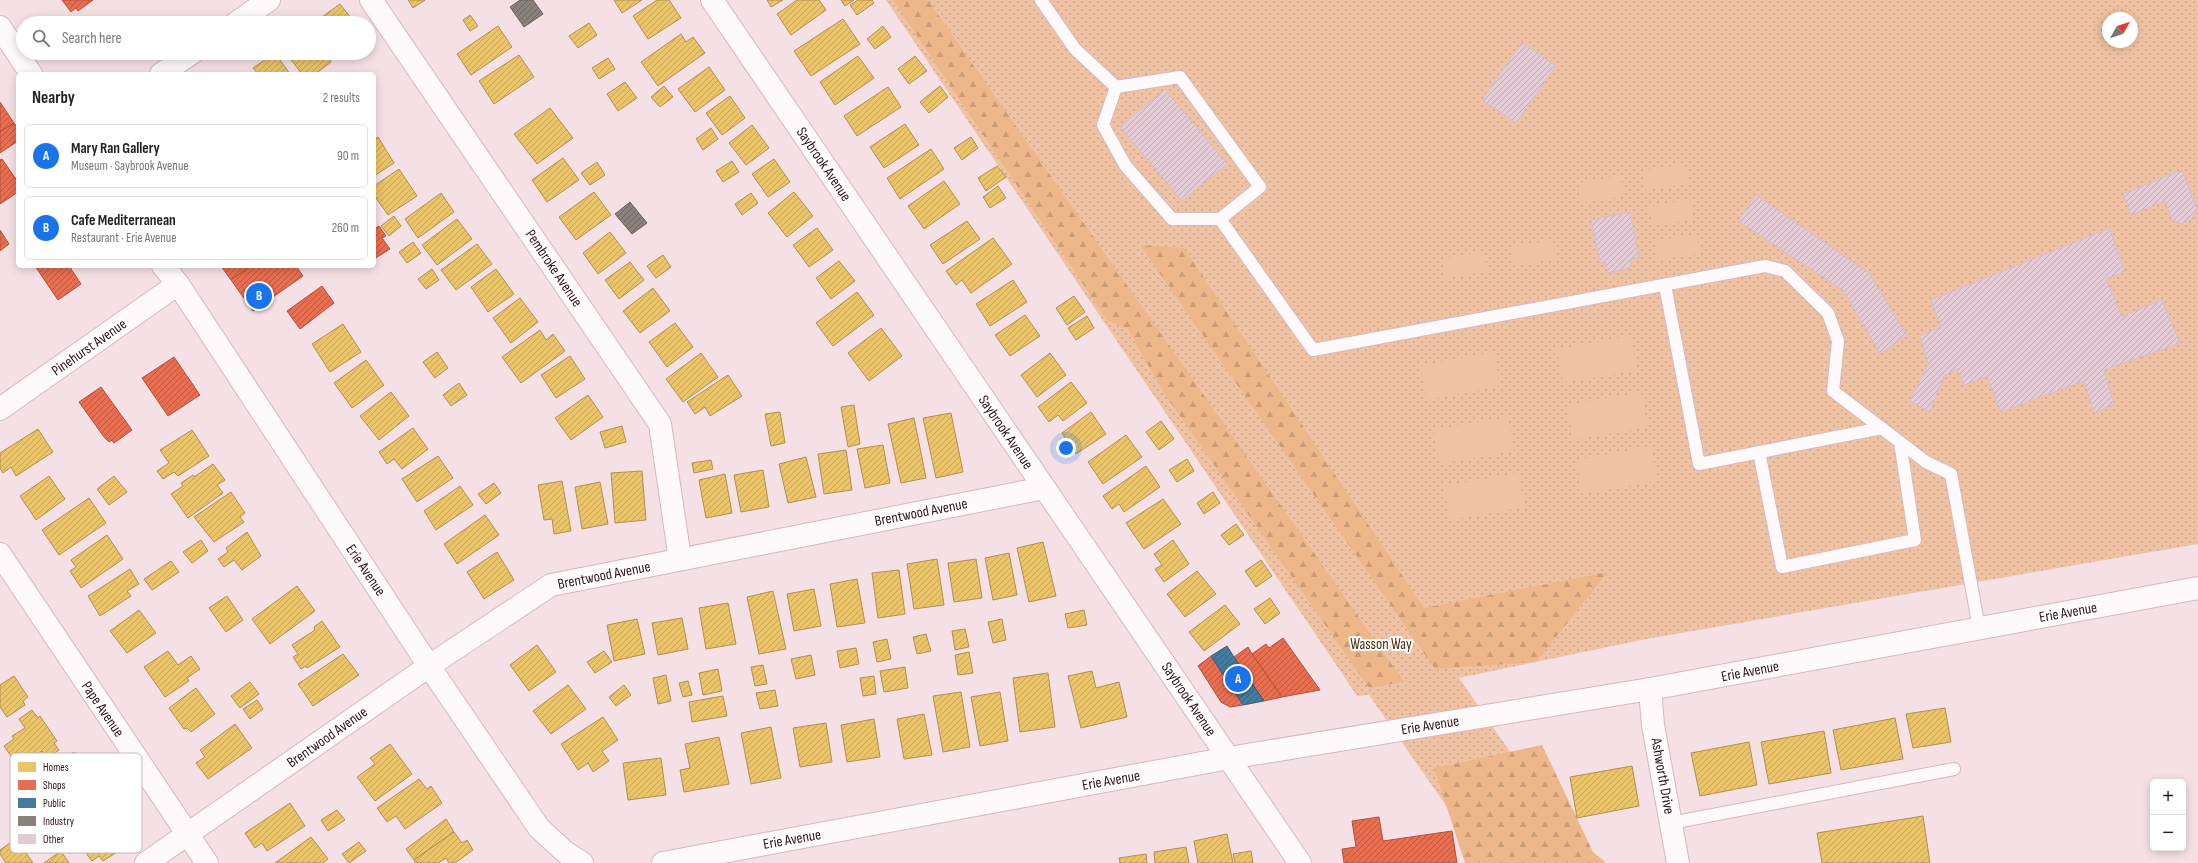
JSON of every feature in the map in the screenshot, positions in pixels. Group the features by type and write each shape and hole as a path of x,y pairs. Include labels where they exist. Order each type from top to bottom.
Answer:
{"street":[{"path":"246,16 269,0"},
{"name":"Pembroke Avenue","path":"371,0 660,424 680,560"},
{"name":"Saybrook Avenue","path":"712,0 1300,863"},
{"path":"0,27 16,51"},
{"path":"22,60 30,72"},
{"path":"164,72 182,60"},
{"name":"Erie Avenue","path":"165,268 178,284 429,666 540,828 565,852 581,863"},
{"name":"Pinehurst Avenue","path":"0,409 178,284"},
{"name":"Brentwood Avenue","path":"146,863 429,666 551,585 1044,488"},
{"name":"Pape Avenue","path":"0,554 134,753"},
{"name":"Erie Avenue","path":"662,863 1229,758 1650,690 2198,588"},
{"name":"Ashworth Drive","path":"1650,690 1653,725 1678,863"},
{"name":"Pape Avenue","path":"142,765 207,863"}],"lane":[{"path":"1041,0 1075,49 1116,87"},
{"path":"1180,77 1260,187 1220,219 1172,219 1125,165 1103,125 1116,87 1180,77"},
{"path":"1220,219 1313,350 1766,266 1785,271 1828,313 1838,341 1833,391 1926,462 1951,474 1980,628"},
{"path":"1665,285 1699,464 1882,428"},
{"path":"1759,452 1782,566 1915,540 1900,442"},
{"path":"1671,823 1954,769"}],"green space":[{"name":"Wasson Way","path":"886,0 2198,0 2198,544 1646,639 1459,678 1549,808 1486,863 1369,695 1357,696"},
{"path":"893,0 928,0 1404,682 1369,688 1164,393 1127,328 1107,320"},
{"path":"1685,164 1688,183 1646,191 1642,171"},
{"path":"1621,176 1624,196 1582,203 1578,183"},
{"path":"1690,199 1694,219 1652,226 1649,207"},
{"path":"1697,234 1700,253 1658,260 1655,241"},
{"path":"1553,240 1556,259 1514,266 1511,247"},
{"path":"1140,245 1184,248 1424,608 1608,572 1536,662 1435,669"},
{"path":"1484,252 1487,271 1445,279 1442,259"},
{"path":"1631,336 1637,370 1563,383 1557,349"},
{"path":"1494,352 1500,386 1427,400 1420,366"},
{"path":"1641,392 1648,427 1573,440 1567,405"},
{"path":"1508,417 1514,451 1440,464 1433,430"},
{"path":"1651,446 1657,481 1582,494 1576,460"},
{"path":"1518,473 1525,507 1450,520 1444,486"},
{"path":"1542,745 1593,852 1606,863 1465,863 1434,768"}],"building: Homes":[{"path":"408,0 425,0 413,8"},
{"path":"614,0 642,0 622,13"},
{"path":"657,0 669,0 681,18 648,39 633,16"},
{"path":"767,0 783,0 771,7"},
{"path":"797,0 819,0 826,10 791,35 777,14"},
{"path":"841,0 854,0 845,6"},
{"path":"858,0 872,0 874,3 857,15 850,5"},
{"path":"340,4 349,16 323,16"},
{"path":"470,15 478,26 470,31 463,20"},
{"path":"843,19 860,44 811,76 794,51"},
{"path":"589,23 597,35 578,48 569,36"},
{"path":"498,26 512,47 471,75 457,54"},
{"path":"883,26 891,37 875,49 867,39"},
{"path":"681,34 686,42 693,37 705,53 658,86 641,62"},
{"path":"519,55 534,77 494,104 479,81"},
{"path":"858,56 874,78 835,105 820,82"},
{"path":"915,56 927,71 909,84 898,69"},
{"path":"608,58 615,69 599,79 592,68"},
{"path":"265,60 280,60 289,72 256,72 253,68"},
{"path":"291,60 329,60 331,62 318,72 300,72"},
{"path":"709,67 725,90 695,112 678,89"},
{"path":"625,82 637,98 618,111 607,94"},
{"path":"664,86 673,97 660,107 651,97"},
{"path":"940,86 948,97 929,113 920,102"},
{"path":"888,87 901,107 857,136 844,116"},
{"path":"730,96 745,118 722,135 706,113"},
{"path":"550,108 573,138 537,164 514,134"},
{"path":"905,124 919,145 884,168 870,147"},
{"path":"752,125 769,148 746,165 729,143"},
{"path":"711,128 718,139 703,150 696,139"},
{"path":"378,137 394,163 376,175 376,138"},
{"path":"971,137 978,148 962,160 954,148"},
{"path":"931,149 944,169 900,199 887,178"},
{"path":"563,158 579,180 547,202 532,180"},
{"path":"774,159 790,182 768,197 752,174"},
{"path":"732,161 739,172 723,182 716,171"},
{"path":"597,162 605,175 590,185 581,173"},
{"path":"997,166 1006,177 986,191 978,178"},
{"path":"399,169 417,196 388,215 376,198 376,185"},
{"path":"944,181 960,204 924,229 908,206"},
{"path":"998,186 1006,198 990,208 983,197"},
{"path":"594,192 611,215 576,240 559,217"},
{"path":"794,192 813,216 787,237 768,213"},
{"path":"441,193 454,212 418,238 405,219"},
{"path":"751,193 758,203 742,215 735,204"},
{"path":"394,216 401,226 389,236 381,226"},
{"path":"457,219 472,239 437,265 422,245"},
{"path":"967,221 980,239 943,264 930,245"},
{"path":"817,228 833,250 809,267 793,245"},
{"path":"610,232 626,253 598,274 583,253"},
{"path":"993,238 1012,264 971,293 962,280 956,285 946,271"},
{"path":"413,242 421,253 407,263 399,252"},
{"path":"477,244 492,264 456,290 441,270"},
{"path":"663,255 671,267 656,278 647,266"},
{"path":"839,261 855,281 831,299 816,278"},
{"path":"630,262 644,280 619,299 605,280"},
{"path":"432,269 439,280 426,289 418,279"},
{"path":"496,269 514,294 488,312 471,287"},
{"path":"1013,280 1027,302 990,326 976,304"},
{"path":"653,288 670,311 640,333 623,311"},
{"path":"857,292 874,315 833,346 816,323"},
{"path":"1074,296 1085,312 1067,325 1056,308"},
{"path":"520,298 538,322 511,343 493,318"},
{"path":"1025,315 1040,336 1010,356 995,335"},
{"path":"1087,316 1094,328 1076,340 1068,328"},
{"path":"675,323 693,347 667,367 649,342"},
{"path":"343,324 361,352 330,372 312,344"},
{"path":"881,328 902,356 869,381 848,353"},
{"path":"540,330 546,340 553,334 565,351 521,383 502,357"},
{"path":"437,352 448,368 435,378 423,362"},
{"path":"701,353 718,377 683,402 666,379"},
{"path":"1050,353 1066,375 1037,397 1021,375"},
{"path":"570,356 585,379 556,398 541,375"},
{"path":"366,360 384,385 352,408 334,383"},
{"path":"728,375 742,396 710,416 705,407 695,414 687,402"},
{"path":"1071,382 1087,403 1063,421 1058,415 1049,422 1038,407"},
{"path":"459,383 467,395 451,406 443,395"},
{"path":"391,392 409,416 379,440 360,416"},
{"path":"588,395 603,417 571,440 555,418"},
{"path":"854,405 860,444 848,447 841,407"},
{"path":"780,412 785,443 771,446 765,414"},
{"path":"1091,412 1106,434 1076,454 1062,433"},
{"path":"951,413 963,472 936,478 923,418"},
{"path":"914,418 926,478 901,483 888,424"},
{"path":"1161,421 1174,439 1159,450 1146,432"},
{"path":"622,426 626,442 605,448 600,432"},
{"path":"413,428 428,449 402,469 394,459 387,464 379,452"},
{"path":"38,429 53,452 16,476 11,467 3,473 0,468 0,453"},
{"path":"192,430 209,456 178,476 174,472 163,479 157,471 169,463 160,450"},
{"path":"1126,435 1142,457 1103,484 1088,462"},
{"path":"883,445 890,483 865,488 857,449"},
{"path":"846,450 852,490 824,494 818,454"},
{"path":"438,456 453,478 417,502 402,479"},
{"path":"806,457 816,497 788,503 779,464"},
{"path":"1187,459 1194,471 1177,482 1169,470"},
{"path":"711,460 713,469 694,473 692,463"},
{"path":"213,464 225,480 217,485 223,493 188,518 171,494 183,486 181,483 193,475 194,477"},
{"path":"1146,466 1160,487 1124,512 1119,504 1112,509 1103,496"},
{"path":"763,470 769,507 741,512 734,475"},
{"path":"642,471 646,520 615,523 611,473"},
{"path":"725,474 732,513 706,518 699,480"},
{"path":"49,476 65,499 36,520 20,496"},
{"path":"114,476 127,492 109,505 97,489"},
{"path":"562,481 571,531 554,534 552,519 544,520 538,485"},
{"path":"600,482 608,524 582,529 575,487"},
{"path":"494,483 501,493 486,504 478,494"},
{"path":"460,486 473,505 436,530 424,511"},
{"path":"231,492 245,513 240,517 244,522 214,542 194,517"},
{"path":"1213,492 1220,503 1204,514 1197,503"},
{"path":"89,498 106,523 59,555 42,530"},
{"path":"1163,499 1181,524 1144,549 1126,523"},
{"path":"485,515 499,535 457,564 444,544"},
{"path":"1236,524 1244,535 1229,545 1221,535"},
{"path":"247,532 261,556 242,570 234,560 224,567 218,559 228,552 226,548"},
{"path":"107,535 123,559 81,588 70,571 76,567 71,560"},
{"path":"201,540 208,551 192,563 183,552"},
{"path":"1173,540 1189,564 1164,582 1155,569 1162,565 1154,554"},
{"path":"1043,542 1056,596 1029,602 1017,548"},
{"path":"497,552 514,580 484,599 467,572"},
{"path":"1009,553 1017,595 993,600 985,558"},
{"path":"937,559 944,605 914,609 907,564"},
{"path":"976,559 982,598 954,602 948,563"},
{"path":"1261,560 1272,576 1256,587 1245,571"},
{"path":"171,561 179,572 152,590 144,579"},
{"path":"130,569 139,584 127,591 131,596 100,616 88,596"},
{"path":"899,570 905,614 878,618 872,573"},
{"path":"1197,571 1216,594 1185,617 1167,594"},
{"path":"857,579 865,623 837,627 830,584"},
{"path":"297,586 315,611 270,644 252,619"},
{"path":"814,589 821,626 794,631 787,594"},
{"path":"773,591 786,649 759,654 747,597"},
{"path":"227,596 243,620 226,632 209,608"},
{"path":"1270,598 1280,613 1265,624 1254,609"},
{"path":"728,603 736,644 706,649 699,608"},
{"path":"1225,605 1240,624 1204,651 1189,632"},
{"path":"139,610 156,633 127,653 110,631"},
{"path":"1084,610 1087,625 1068,628 1065,614"},
{"path":"682,618 688,649 658,655 652,623"},
{"path":"637,619 645,654 614,661 607,625"},
{"path":"1002,619 1006,640 993,643 988,622"},
{"path":"322,621 340,647 307,668 306,666 301,669 293,657 298,654 292,645 315,630 314,627"},
{"path":"965,629 969,647 955,650 952,631"},
{"path":"926,634 931,651 917,654 913,637"},
{"path":"887,639 891,659 877,662 873,642"},
{"path":"537,645 556,672 529,691 510,665"},
{"path":"856,648 859,664 840,668 837,651"},
{"path":"168,651 178,665 191,656 200,669 187,678 189,681 165,697 144,667"},
{"path":"604,651 612,662 595,673 587,662"},
{"path":"969,652 973,673 958,675 955,655"},
{"path":"343,654 359,675 313,706 298,684"},
{"path":"811,655 815,675 796,679 791,659"},
{"path":"763,665 767,684 755,686 751,667"},
{"path":"905,667 908,688 884,692 880,671"},
{"path":"718,669 722,691 703,695 699,673"},
{"path":"1092,671 1096,688 1119,682 1127,717 1081,728 1068,676"},
{"path":"1048,673 1055,727 1020,732 1013,678"},
{"path":"666,675 671,701 658,704 653,678"},
{"path":"14,676 28,697 23,701 25,705 7,717 0,707 0,685"},
{"path":"874,676 876,694 863,696 860,678"},
{"path":"688,681 692,695 683,697 679,683"},
{"path":"250,682 259,694 240,708 231,696"},
{"path":"568,685 586,709 551,734 533,711"},
{"path":"624,685 631,695 616,706 609,697"},
{"path":"196,688 215,714 191,732 187,728 184,729 169,708"},
{"path":"775,690 778,706 760,709 756,693"},
{"path":"961,692 970,747 943,752 933,696"},
{"path":"1000,692 1008,741 980,746 971,697"},
{"path":"723,696 727,716 692,722 689,702"},
{"path":"257,700 263,709 250,719 243,709"},
{"path":"1945,708 1951,742 1913,748 1906,714"},
{"path":"32,710 38,718 40,716 57,741 54,743 59,750 54,753 43,753 42,751 39,753 17,752 10,753 10,755 4,746 14,739 12,736 25,728 19,719"},
{"path":"924,714 932,755 904,759 897,719"},
{"path":"603,717 618,740 602,751 609,761 593,772 588,763 578,770 561,744"},
{"path":"1895,718 1903,759 1841,770 1833,730"},
{"path":"874,719 880,757 847,762 841,725"},
{"path":"826,723 832,762 800,767 793,728"},
{"path":"235,724 252,748 208,779 196,763 205,757 200,750"},
{"path":"771,727 781,778 751,784 741,733"},
{"path":"1824,731 1831,773 1769,784 1761,742"},
{"path":"719,737 729,784 684,792 680,770 690,768 685,744"},
{"path":"1749,742 1757,785 1700,796 1691,753"},
{"path":"390,744 412,774 375,801 357,777 375,764 370,758"},
{"path":"661,758 666,795 628,800 623,763"},
{"path":"1632,766 1639,806 1577,818 1570,777"},
{"path":"419,779 427,789 431,786 442,803 405,829 396,816 387,822 377,808"},
{"path":"290,803 305,826 267,851 262,843 255,848 245,833"},
{"path":"337,810 345,820 328,831 321,820"},
{"path":"1923,816 1930,863 1822,863 1817,833"},
{"path":"446,819 454,832 414,860 406,849"},
{"path":"454,832 462,843 467,840 473,850 455,863 449,863 446,858 438,863 416,863 414,860"},
{"path":"1227,834 1233,863 1198,863 1194,841"},
{"path":"311,837 328,859 323,863 275,863"},
{"path":"359,842 366,851 349,863 342,854"},
{"path":"10,843 10,853 26,853 33,863 6,863 0,854 0,850"},
{"path":"1186,847 1189,863 1155,863 1154,852"},
{"path":"1251,851 1253,863 1235,863 1233,854"},
{"path":"58,853 62,853 69,863 44,863"},
{"path":"86,853 116,853 103,861 99,856 92,861"},
{"path":"1146,854 1147,863 1120,863 1119,858"}],"building: Shops":[{"path":"62,0 93,0 78,11 76,8 71,12"},
{"path":"0,102 14,123 0,132"},
{"path":"14,123 16,126 16,142 0,153 0,132"},
{"path":"2,159 16,179 16,193 0,204 0,160"},
{"path":"379,226 386,236 382,238 390,249 376,258 376,228"},
{"path":"0,230 9,244 0,251"},
{"path":"36,268 70,268 81,284 58,300"},
{"path":"222,268 248,268 231,280"},
{"path":"248,268 297,268 303,276 253,311 231,280"},
{"path":"322,286 334,303 300,329 287,311"},
{"path":"174,357 200,395 168,416 142,378"},
{"path":"101,387 132,430 114,443 112,440 109,442 104,437 79,402"},
{"path":"1283,638 1320,690 1282,697 1252,654 1266,644 1269,648"},
{"path":"1248,647 1282,697 1264,701 1234,657"},
{"path":"1211,656 1243,705 1230,707 1221,702 1198,666"},
{"path":"1379,817 1383,841 1452,831 1457,863 1344,863 1342,849 1356,847 1352,821"}],"building: Public":[{"path":"1227,646 1264,701 1243,705 1211,656"}],"building: Industry":[{"path":"520,0 533,0 543,14 524,27 510,7"},
{"path":"630,202 647,223 632,234 615,214"}],"building: Other":[{"path":"1522,42 1556,66 1516,123 1482,100"},
{"path":"1165,89 1227,164 1182,201 1120,127"},
{"path":"2182,170 2197,208 2191,220 2181,224 2172,220 2165,201 2131,215 2123,194"},
{"path":"1756,195 1870,274 1907,336 1880,354 1844,291 1738,221"},
{"path":"1630,212 1639,257 1630,259 1632,268 1608,273 1605,262 1600,263 1591,220"},
{"path":"2110,228 2124,272 2106,279 2122,316 2162,300 2180,343 2104,370 2114,404 2094,413 2084,381 2001,412 1987,377 1964,385 1957,369 1944,376 1930,412 1910,401 1928,364 1920,336 1941,327 1931,300"}],"place":[{"name":"Cafe Mediterranean","path":"259,296"},
{"name":"Mary Ran Gallery","path":"1238,679"}]}
